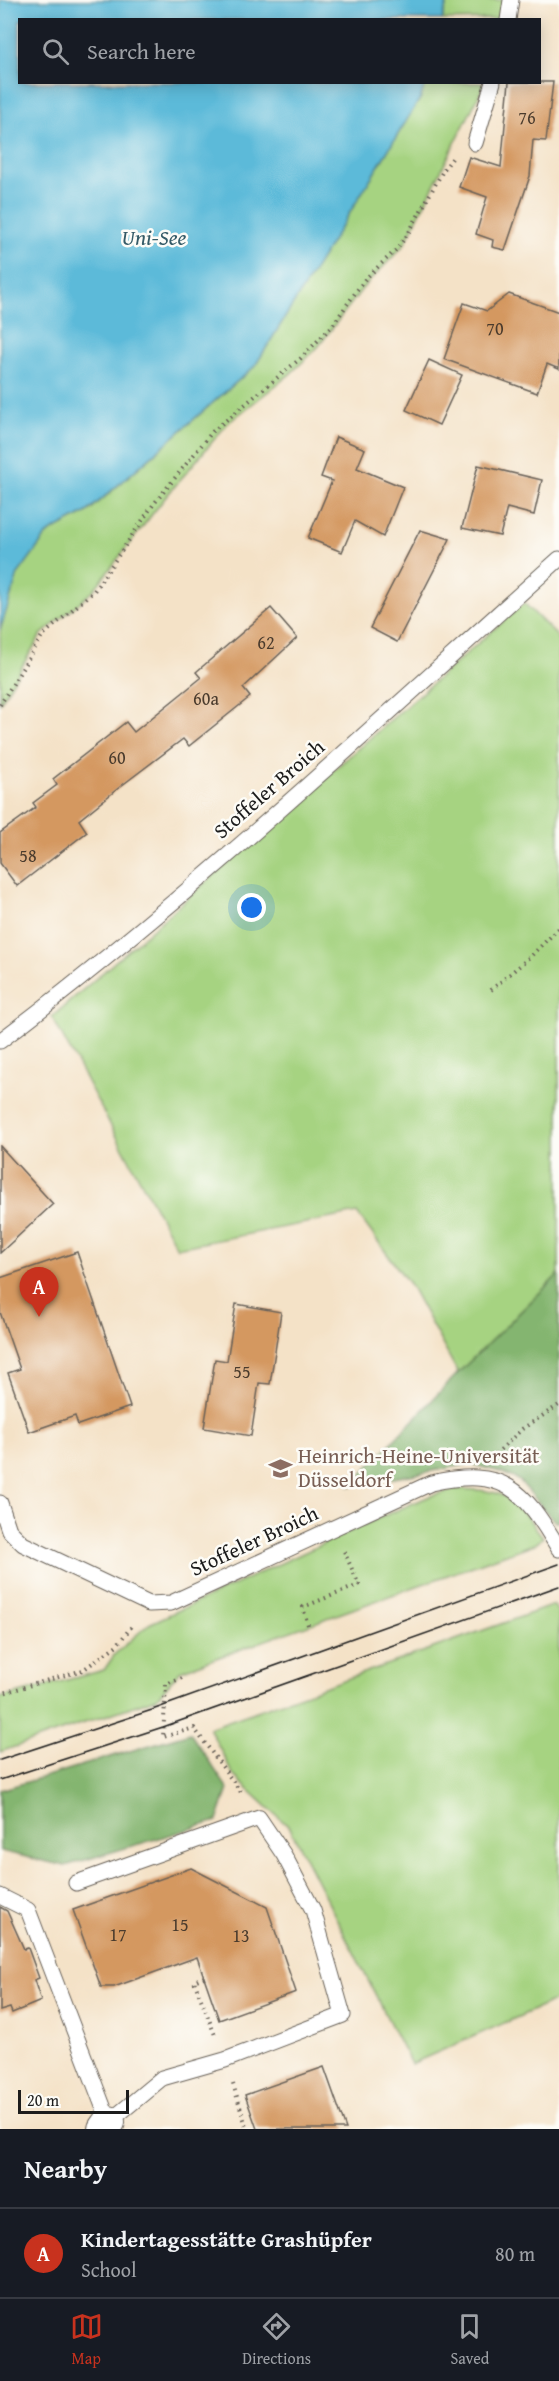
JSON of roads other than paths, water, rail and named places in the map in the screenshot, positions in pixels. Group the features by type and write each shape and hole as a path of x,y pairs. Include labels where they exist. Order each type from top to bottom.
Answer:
{"lane":[{"path":"508,18 512,0"},
{"path":"475,142 492,84"},
{"name":"Stoffeler Broich","path":"0,1041 50,1003 256,829 559,559"},
{"name":"Stoffeler Broich","path":"0,1503 9,1530 23,1544 149,1604 171,1603 431,1483 461,1477 502,1482 514,1489 559,1549"},
{"path":"0,1896 28,1910 106,2125 162,2078 225,2060 343,2015 313,1910 284,1855 259,1818 76,1883"}],"water":[{"name":"Uni-See","path":"0,0 448,0 443,18 18,18 18,84 425,84 421,97 255,366 87,512 48,533 18,574 0,630"}],"tram line":[{"path":"0,1760 152,1710 559,1564"},
{"path":"0,1780 163,1727 559,1586"}],"place":[{"name":"Kindertagesstätte Grashüpfer","path":"39,1317"},
{"name":"Heinrich-Heine-Universität Düsseldorf","path":"280,1468"}]}
